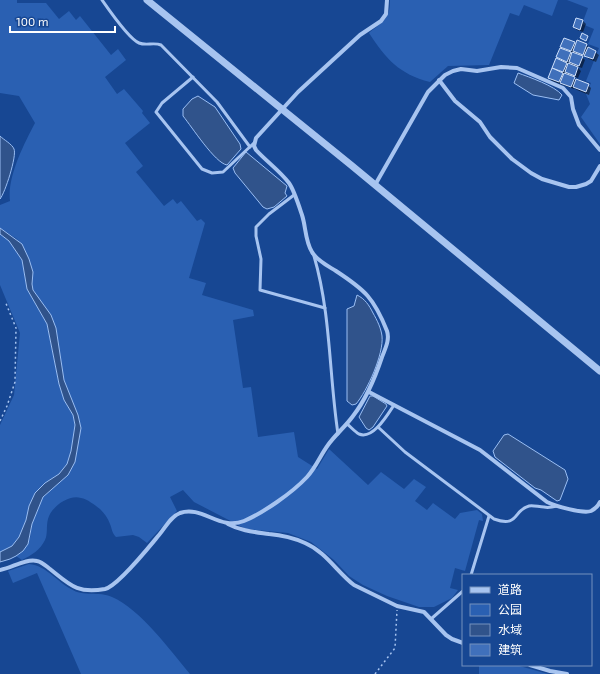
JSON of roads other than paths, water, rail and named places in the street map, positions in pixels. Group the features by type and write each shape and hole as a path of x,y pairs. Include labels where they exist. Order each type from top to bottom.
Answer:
{"street":[{"path":"147,0 375,185 600,371"},
{"path":"227,524 244,521 277,502 312,471 329,444 347,424 369,392 387,345 388,334 371,299 357,285 314,256 309,247 302,214 289,183 256,150 254,143 256,138 298,92 360,35 381,21 387,10 387,0"},
{"path":"375,185 428,92 439,80 453,71 461,69 481,70 509,67 517,68 566,91 571,97 573,109 579,125 600,150"},
{"path":"439,80 455,101 480,122 490,137 512,159 542,179 569,187 576,187 590,181 600,166"},
{"path":"369,392 480,450 547,502 557,506 586,512 593,510 600,502"},
{"path":"0,570 28,561 36,561 43,563 75,588 87,590 107,589 118,582 160,534 168,522 179,513 199,513 240,530 281,536 307,544 329,559 348,581 354,585 397,606 424,612 446,635 462,643"},
{"path":"533,666 567,674"}],"lane":[{"path":"102,0 132,39 142,44 160,45 193,77 217,102 250,147"},
{"path":"193,77 162,103 156,112 202,169 212,173 223,172 254,143"},
{"path":"294,195 269,214 256,227 256,236 261,259 260,290 325,308"},
{"path":"314,256 324,295 338,434"},
{"path":"347,424 359,434 369,434 378,427 394,405"},
{"path":"378,427 405,452 489,516 498,521 508,522 515,518 522,509 529,506 547,508 557,506"},
{"path":"471,574 489,516"},
{"path":"431,619 462,592"}],"water":[{"path":"518,73 554,88 562,95 559,100 533,95 514,83"},
{"path":"198,96 215,107 240,144 241,149 227,165 222,163 210,152 183,116 183,109 192,99"},
{"path":"0,136 12,145 14,149 14,159 5,190 0,199"},
{"path":"246,152 287,186 285,193 287,196 274,207 267,209 263,207 235,173 233,168"},
{"path":"0,228 22,244 29,259 33,272 33,290 51,315 56,328 64,380 78,415 81,428 75,462 68,475 43,497 32,524 28,544 23,551 16,556 0,562 0,552 12,546 19,537 35,493 45,483 59,474 67,464 71,451 75,425 73,415 64,400 59,384 47,324 27,289 22,260 9,241 0,234"},
{"path":"357,295 366,302 376,318 380,327 382,344 378,362 370,382 356,404 352,405 347,401 347,309 354,306"},
{"path":"370,396 373,396 387,406 373,427 369,430 359,417"},
{"path":"508,434 565,470 568,479 560,500 557,501 541,490 535,488 495,457 493,451 504,435"}]}
